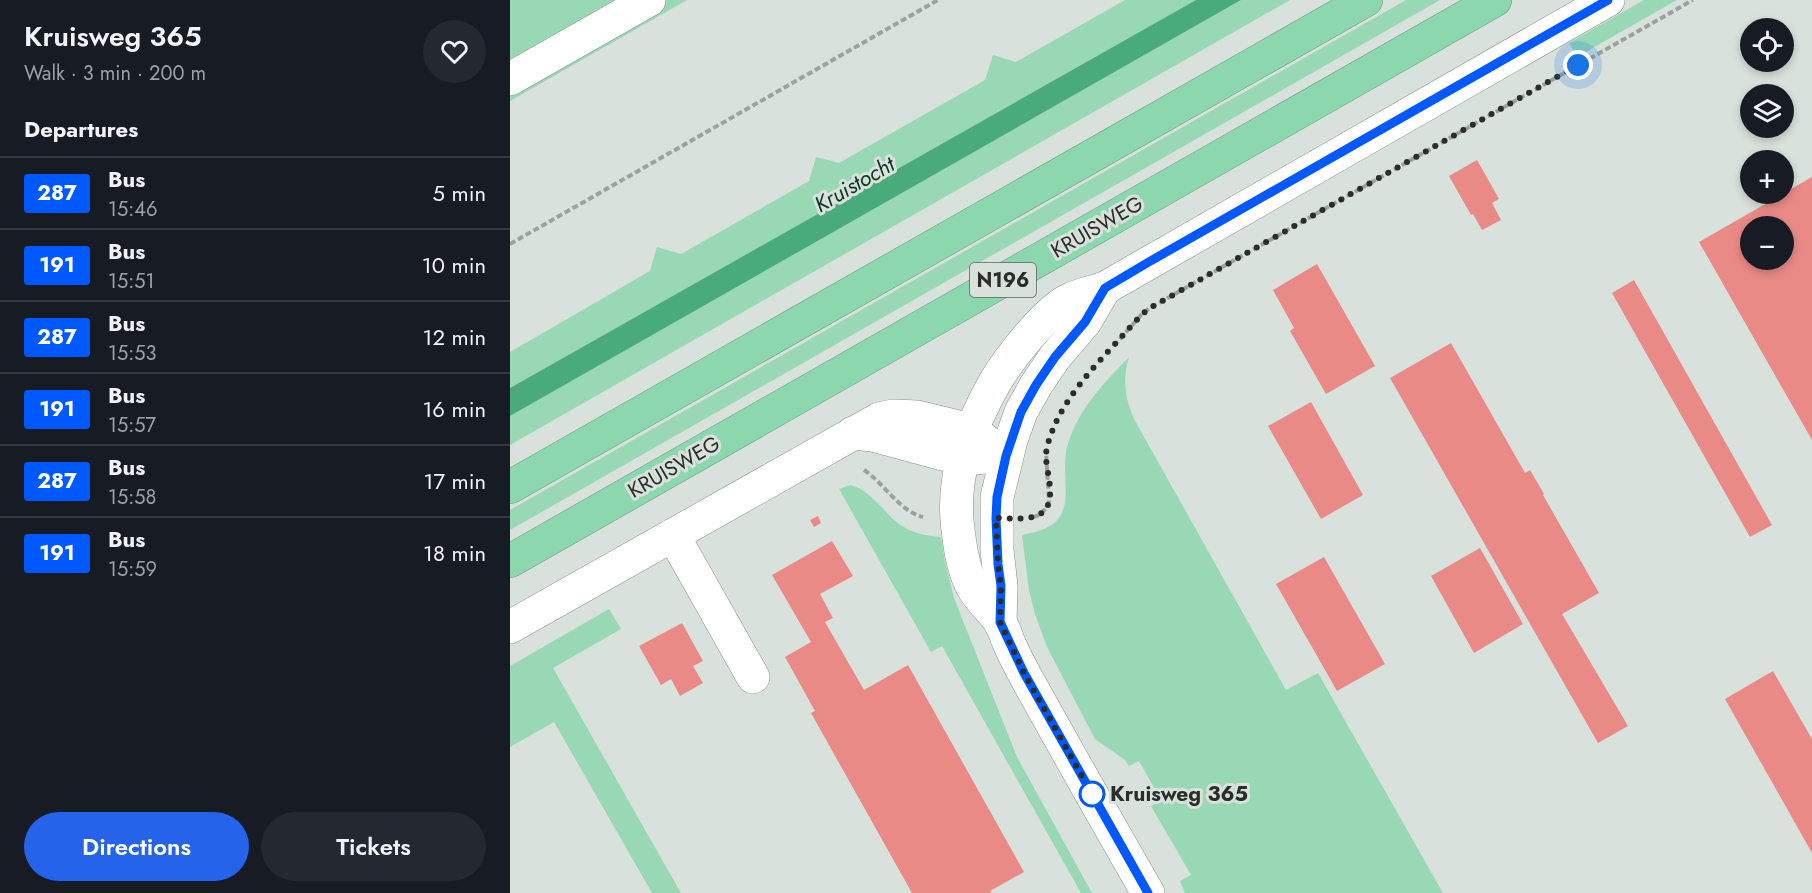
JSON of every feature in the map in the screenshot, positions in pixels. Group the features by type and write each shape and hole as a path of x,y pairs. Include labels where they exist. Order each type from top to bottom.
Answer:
{"highway":[{"path":"510,487 1366,0"},
{"name":"KRUISWEG","path":"510,561 1495,0"}],"street":[{"path":"510,79 649,0"},
{"path":"1148,893 1024,673 1000,622 972,588 963,556 957,518 958,489 967,444 984,401 1001,372 1038,326 1068,299 1105,288 1608,0"},
{"path":"1000,622 1001,586 996,518 997,497 1006,456 1021,412 1036,385 1055,357 1085,322 1105,288"},
{"path":"510,627 879,419 893,416 925,418 967,444 1006,456"},
{"path":"673,535 753,677"}],"path":[{"path":"510,244 938,0"},
{"path":"1109,352 1141,315 1150,308 1693,0"},
{"path":"996,518 1035,517 1047,508 1049,492 1047,447"},
{"path":"859,469 874,477 909,510 918,515 929,518 957,518"}],"shaded area":[{"path":"510,0 687,0 510,101"},
{"path":"1125,0 1196,0 510,388 510,352 650,271 657,247 681,254 809,181 816,157 839,163 985,80 993,55 1016,62"},
{"path":"1196,0 1241,0 510,416 510,388"},
{"path":"1241,0 1290,0 510,445 510,416"},
{"path":"1406,0 1440,0 510,530 510,510"},
{"path":"1644,0 1677,0 1577,57 1569,43"},
{"path":"1129,357 1126,388 1128,403 1134,419 1286,690 1318,673 1443,893 1185,893 1180,881 1191,875 1151,806 1161,800 1139,761 1129,766 1125,760 1095,739 1047,647 1029,590 1022,535 1043,529 1056,521 1063,510 1066,498 1066,453 1075,426 1095,394"},
{"path":"850,485 864,491 893,519 909,530 941,537 954,598 1017,757 1092,893 1081,893 942,646 931,652 839,489"},
{"path":"609,609 621,629 553,668 681,893 652,893 554,722 510,747 510,666"}],"building":[{"path":"1477,160 1499,199 1492,203 1501,220 1482,230 1449,176"},
{"path":"1812,177 1812,440 1699,242 1740,218 1740,270 1794,270 1794,216 1744,216 1765,204 1794,204 1794,187"},
{"path":"1317,264 1375,366 1326,394 1290,331 1294,328 1273,290"},
{"path":"1634,280 1772,525 1750,537 1612,293"},
{"path":"1451,343 1525,473 1530,470 1599,593 1562,614 1628,726 1598,743 1390,378"},
{"path":"1311,402 1363,495 1321,519 1268,426"},
{"path":"818,516 821,523 814,527 810,520"},
{"path":"832,541 853,576 820,594 833,618 825,622 864,690 908,665 1024,872 990,891 992,893 912,893 811,713 815,711 785,657 811,642 772,575"},
{"path":"1480,548 1523,624 1474,653 1431,576"},
{"path":"1324,557 1385,664 1337,691 1276,584"},
{"path":"682,623 703,661 693,666 703,683 680,696 671,679 661,685 639,646"},
{"path":"1773,671 1812,739 1812,853 1725,699"}],"bus line":[{"name":"287","path":"1148,893 1024,673 1000,622 1001,586 997,550 997,497 1011,440 1028,398 1055,357 1085,322 1105,288 1118,279 1608,0"}],"place":[{"name":"Kruisweg 365","path":"1092,794"}],"route":[{"path":"1092,794 1024,673 1000,622 1001,586 996,518 1035,517 1047,508 1049,492 1047,447 1053,428 1072,394 1141,315 1150,308 1578,65"}],"water label":[{"name":"Kruistocht","path":"854,184"}]}
